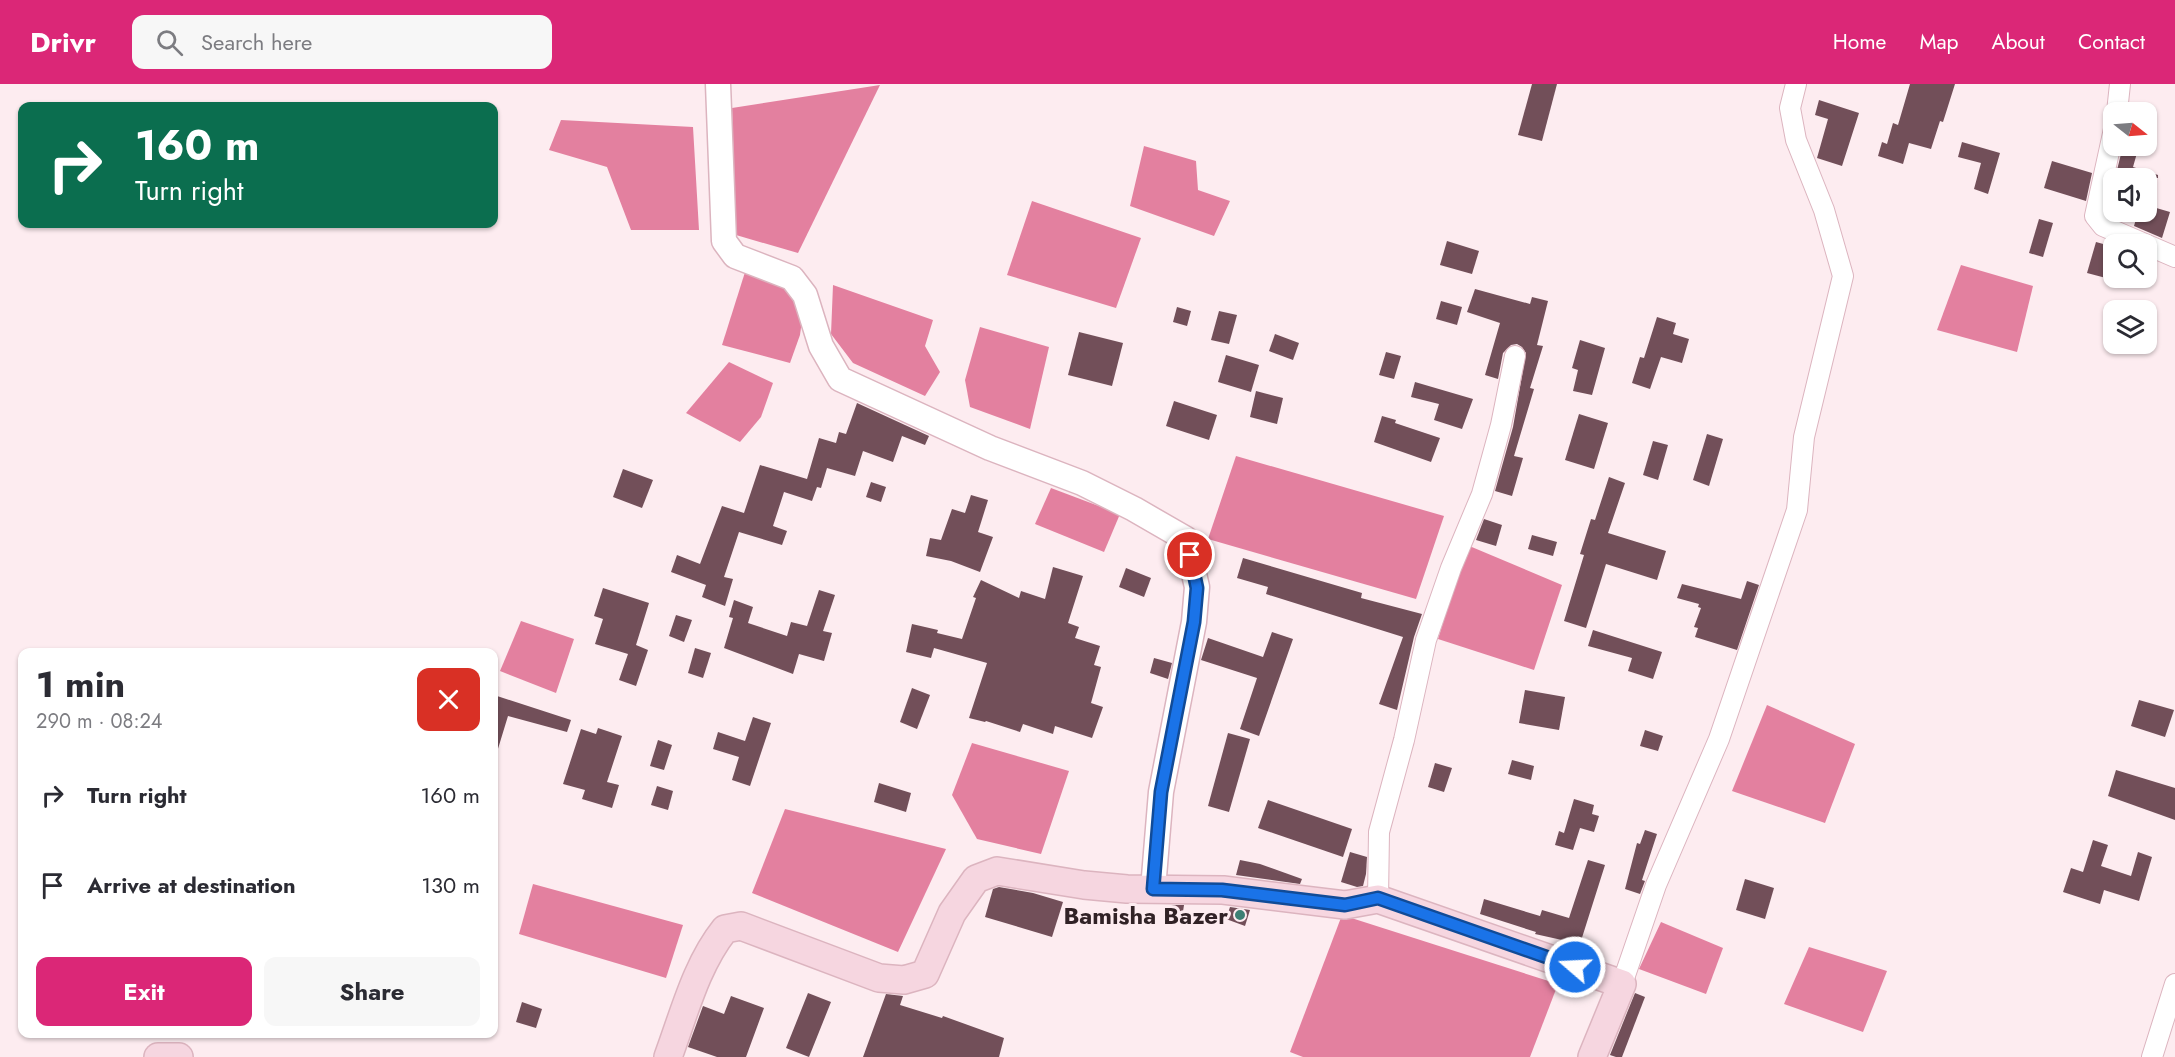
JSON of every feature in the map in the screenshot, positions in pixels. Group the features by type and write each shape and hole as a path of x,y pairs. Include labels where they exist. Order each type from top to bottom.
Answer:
{"main road":[{"path":"668,1057 689,998 715,941 725,929 741,926 879,978 904,980 925,974 952,913 976,879 997,871 1084,885 1222,890 1345,905 1378,898 1622,984 1592,1057"},
{"path":"158,1057 178,1057"}],"street":[{"path":"718,84 724,241 735,256 792,278 805,295 821,346 840,379 990,448 1082,483 1134,509 1186,540 1197,588 1194,622 1161,792 1153,889"},
{"path":"1622,984 1656,885 1719,739 1797,510 1804,438 1843,276 1824,210 1796,140 1790,108 1796,84"},
{"path":"2118,102 2120,84"},
{"path":"2108,156 2095,216 2103,226 2175,257"},
{"path":"1378,898 1378,832 1404,740 1426,640 1451,568 1482,494 1501,425 1515,356"},
{"path":"2152,1057 2175,984"}],"shaded area":[{"path":"880,85 798,253 736,235 732,108"},
{"path":"561,120 693,127 699,230 631,230 607,167 549,150"},
{"path":"1144,146 1196,161 1198,190 1230,201 1214,236 1130,206"},
{"path":"1032,201 1141,238 1116,308 1007,275"},
{"path":"1961,265 2033,286 2017,352 1937,330"},
{"path":"746,269 784,283 796,300 802,320 800,335 790,363 722,345"},
{"path":"833,285 933,320 925,346 940,372 925,396 853,363 831,334"},
{"path":"980,327 1049,347 1030,429 970,407 965,380"},
{"path":"729,362 773,383 761,417 740,442 686,413"},
{"path":"1236,456 1444,516 1416,599 1208,539"},
{"path":"1051,488 1120,514 1104,552 1035,524"},
{"path":"1467,545 1562,585 1534,670 1438,639"},
{"path":"521,621 574,639 556,693 500,671"},
{"path":"1767,705 1855,744 1825,823 1732,791"},
{"path":"972,743 1069,771 1041,854 977,839 952,795"},
{"path":"785,809 946,849 898,952 752,893"},
{"path":"533,884 683,925 666,978 519,934"},
{"path":"1342,915 1558,984 1530,1057 1303,1057 1290,1052"},
{"path":"1661,922 1723,948 1706,994 1639,969"},
{"path":"1809,947 1887,971 1863,1032 1784,1004"}],"building":[{"path":"1532,84 1557,84 1542,141 1518,135"},
{"path":"1910,84 1955,84 1943,122 1940,121 1931,149 1909,143 1903,164 1878,156 1882,142 1887,144 1893,123 1898,125"},
{"path":"1819,100 1859,113 1842,166 1817,158 1828,119 1815,115"},
{"path":"1962,142 2000,153 1988,194 1974,189 1981,163 1958,157"},
{"path":"2120,156 2136,156 2133,167 2136,168 2118,168"},
{"path":"2052,161 2092,173 2086,201 2044,188"},
{"path":"2157,208 2170,212 2162,238 2134,226 2135,222 2157,222"},
{"path":"2039,219 2053,223 2043,257 2029,253"},
{"path":"1447,241 1479,251 1472,274 1440,265"},
{"path":"2096,242 2103,244 2103,277 2087,273"},
{"path":"1475,289 1530,304 1532,297 1548,301 1537,345 1543,346 1530,388 1534,389 1514,456 1523,458 1512,496 1495,491 1513,427 1526,353 1517,344 1511,345 1503,353 1498,379 1485,375 1500,323 1467,312"},
{"path":"1441,301 1462,307 1457,325 1436,319"},
{"path":"1177,307 1191,311 1187,326 1173,322"},
{"path":"1219,311 1237,315 1229,344 1211,340"},
{"path":"1657,317 1676,323 1673,334 1689,339 1682,363 1661,357 1650,389 1632,383 1640,357 1644,358"},
{"path":"1079,332 1123,343 1112,386 1068,375"},
{"path":"1275,334 1299,343 1293,360 1269,351"},
{"path":"1580,340 1605,348 1592,395 1573,391 1578,370 1572,368"},
{"path":"1386,352 1401,356 1394,379 1379,375"},
{"path":"1226,355 1259,365 1251,392 1218,382"},
{"path":"1415,382 1473,399 1462,429 1434,420 1439,404 1411,397"},
{"path":"1256,391 1283,398 1277,424 1250,417"},
{"path":"1174,401 1217,415 1209,440 1166,426"},
{"path":"857,403 929,436 925,445 902,436 893,462 863,451 855,476 827,468 821,488 817,487 812,501 784,492 773,526 787,531 782,545 739,532 724,577 733,579 725,606 702,597 706,585 671,572 677,555 700,564 722,506 744,513 760,465 807,479 819,438 836,443 839,432 846,434"},
{"path":"1579,414 1608,423 1594,469 1565,460"},
{"path":"1382,416 1396,420 1395,423 1440,438 1431,462 1374,442"},
{"path":"1707,434 1723,439 1709,486 1693,480"},
{"path":"1653,441 1668,445 1658,480 1643,475"},
{"path":"623,469 653,480 642,508 613,497"},
{"path":"1609,477 1625,483 1608,533 1666,551 1657,580 1606,564 1586,628 1564,621 1584,555 1580,554 1591,519 1595,520"},
{"path":"871,482 886,487 881,502 866,497"},
{"path":"971,495 988,500 978,532 993,537 980,572 951,561 926,556 930,538 941,540 952,509 965,513"},
{"path":"1484,519 1502,525 1496,546 1476,540"},
{"path":"1532,535 1557,542 1553,556 1528,549"},
{"path":"1243,558 1362,593 1361,598 1422,614 1414,637 1397,710 1379,704 1403,637 1266,594 1268,587 1237,578"},
{"path":"1053,567 1083,576 1068,623 1079,627 1075,638 1100,646 1094,665 1101,667 1091,703 1103,707 1092,738 1055,726 1053,734 1023,724 1020,732 969,718 987,663 934,648 931,658 906,652 912,624 962,639 976,598 973,597 981,580 1019,598 1021,591 1045,599"},
{"path":"1126,568 1151,578 1144,597 1119,587"},
{"path":"1747,581 1759,585 1737,650 1695,637 1698,628 1694,627 1701,608 1698,607 1699,604 1677,598 1682,584 1741,599"},
{"path":"603,588 649,603 636,645 648,650 636,686 619,680 628,654 595,644 603,619 594,616"},
{"path":"819,590 835,595 823,631 832,633 824,661 799,654 793,674 724,648 733,618 729,617 734,600 753,607 748,623 787,636 791,622 807,626"},
{"path":"676,615 692,620 684,642 669,636"},
{"path":"1593,630 1662,652 1653,679 1628,671 1632,658 1588,646"},
{"path":"1272,632 1293,639 1259,736 1240,729 1257,678 1201,660 1208,638 1263,657"},
{"path":"695,648 711,653 703,678 688,673"},
{"path":"1154,658 1172,663 1168,679 1150,673"},
{"path":"912,688 930,695 917,729 900,722"},
{"path":"1525,690 1565,697 1559,730 1519,723"},
{"path":"498,696 571,720 567,732 508,716 498,749"},
{"path":"2139,700 2174,710 2165,737 2131,726"},
{"path":"753,717 771,723 750,786 732,780 739,757 713,749 718,732 745,741"},
{"path":"598,728 622,736 607,782 619,785 612,808 582,799 585,790 563,784 581,729 596,734"},
{"path":"1645,730 1663,736 1658,751 1640,746"},
{"path":"1228,733 1250,739 1229,812 1208,806"},
{"path":"658,740 672,745 664,770 650,766"},
{"path":"1512,760 1534,766 1531,780 1508,774"},
{"path":"1435,763 1452,768 1444,792 1428,787"},
{"path":"2116,770 2175,788 2175,820 2108,796"},
{"path":"879,783 911,793 906,812 874,802"},
{"path":"657,786 673,791 668,810 651,805"},
{"path":"1574,799 1594,805 1592,814 1599,816 1594,832 1580,828 1573,850 1555,845 1559,831 1564,833"},
{"path":"1268,800 1352,829 1343,857 1258,828"},
{"path":"1645,830 1657,834 1642,880 1645,881 1640,894 1625,889 1637,843 1640,844"},
{"path":"2093,840 2108,845 2101,866 2131,876 2138,852 2152,857 2139,901 2104,890 2100,904 2063,892 2071,868 2083,872"},
{"path":"1350,852 1367,857 1363,886 1357,887 1341,882"},
{"path":"1240,860 1260,864 1302,879 1300,884 1236,875"},
{"path":"1588,860 1605,865 1580,944 1535,934 1536,932 1480,914 1484,899 1540,916 1542,910 1569,918"},
{"path":"1745,879 1774,888 1765,919 1736,910"},
{"path":"999,887 1033,893 1063,902 1052,937 985,917 993,889"},
{"path":"1166,905 1184,905 1182,918 1164,915"},
{"path":"1230,907 1250,910 1245,926 1226,919"},
{"path":"808,993 831,1002 809,1057 786,1048"},
{"path":"1635,993 1645,997 1622,1057 1610,1055"},
{"path":"886,994 903,996 900,1005 942,1018 943,1016 1004,1038 999,1057 863,1057"},
{"path":"731,996 764,1008 746,1057 717,1057 688,1047 703,1006 724,1014"},
{"path":"522,1002 542,1009 536,1028 516,1022"}],"place":[{"name":"Bamisha Bazer","path":"1240,915"}],"route":[{"path":"1190,555 1197,588 1194,622 1161,792 1153,889 1222,890 1345,905 1378,898 1575,967"}]}
